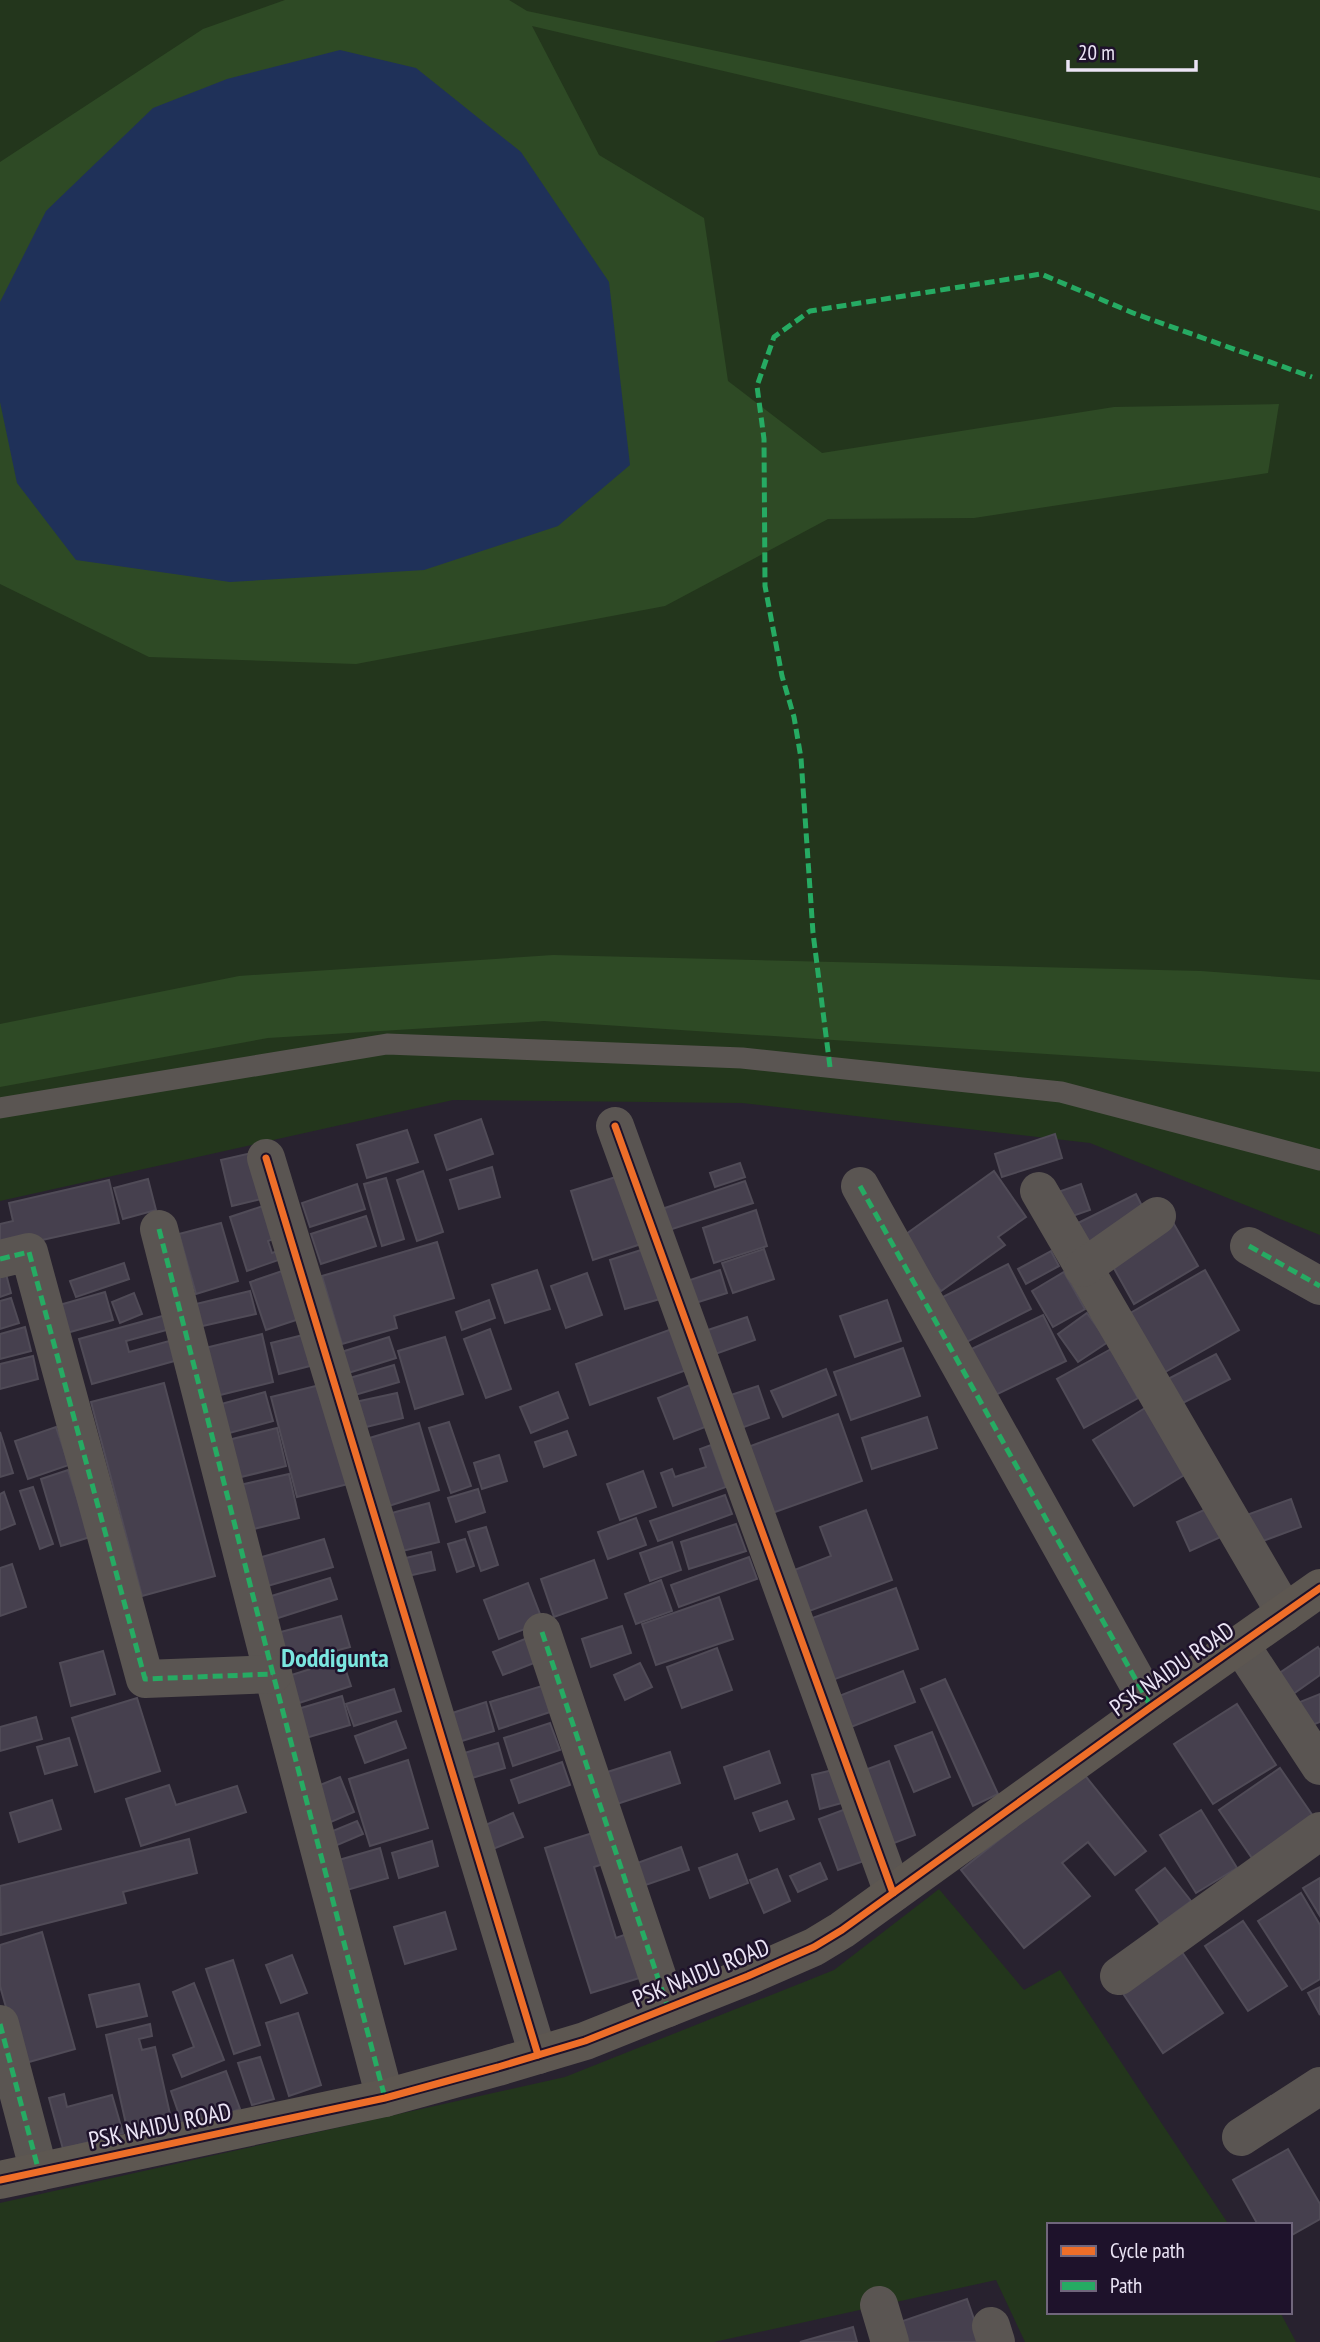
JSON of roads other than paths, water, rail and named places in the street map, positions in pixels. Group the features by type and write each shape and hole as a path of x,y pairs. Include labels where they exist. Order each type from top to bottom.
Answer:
{"street":[{"path":"615,1126 893,1893"},
{"path":"265,1158 538,2055"},
{"path":"860,1186 1151,1707"},
{"path":"1038,1191 1284,1613"},
{"path":"1083,1268 1157,1216"},
{"path":"159,1229 272,1674 385,2098"},
{"path":"1249,1246 1320,1286"},
{"path":"0,1259 29,1252 145,1679 272,1674"},
{"name":"PSK NAIDU ROAD","path":"0,2180 385,2098 538,2055 585,2041 814,1947 842,1930 1320,1588"},
{"path":"542,1632 668,2008"},
{"path":"1240,1644 1320,1766"},
{"path":"1119,1976 1320,1831"},
{"path":"0,2024 39,2172"},
{"path":"1241,2137 1320,2086"},
{"path":"879,2305 890,2342"}],"lane":[{"path":"0,1108 387,1044 401,1044 742,1058 1060,1092 1320,1160"}],"water":[{"path":"340,50 416,68 521,152 609,282 630,465 558,526 424,570 230,582 76,560 17,483 0,402 0,302 46,211 153,108 227,79"}],"district":[{"name":"Doddigunta","path":"335,1658"}]}
